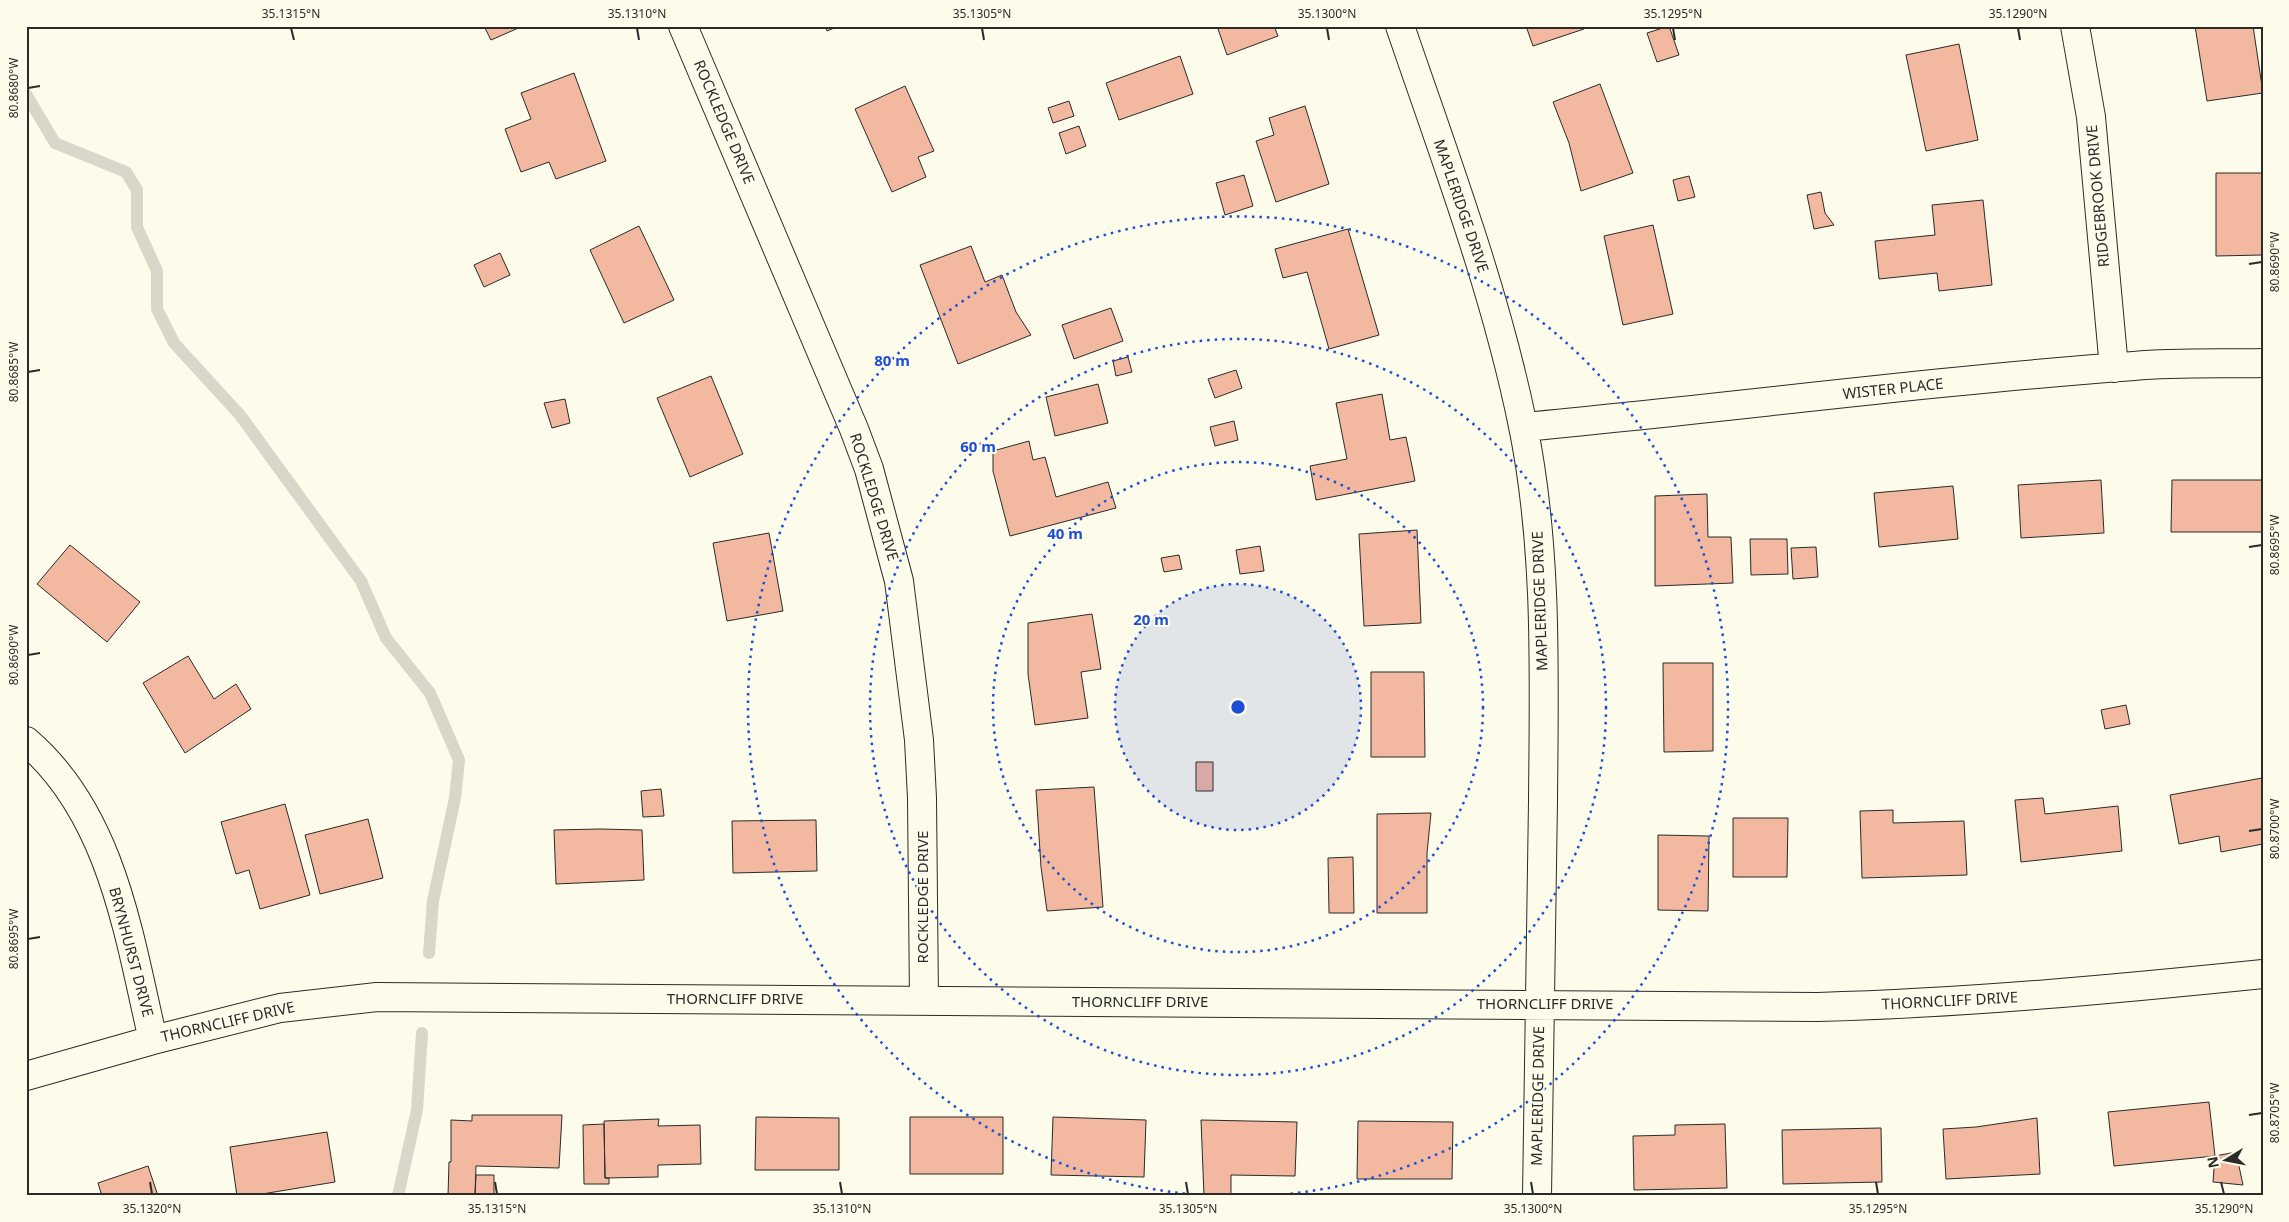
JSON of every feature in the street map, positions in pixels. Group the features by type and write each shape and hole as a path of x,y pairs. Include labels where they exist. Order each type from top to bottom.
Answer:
{"street":[{"name":"ROCKLEDGE DRIVE","path":"684,26 854,429 869,469 899,581 920,750 924,1001"},
{"name":"MAPLERIDGE DRIVE","path":"1400,26 1493,302 1523,427 1535,505 1541,572 1544,730 1536,1196"},
{"name":"RIDGEBROOK DRIVE","path":"2075,26 2091,117 2114,368"},
{"name":"WISTER PLACE","path":"1523,427 1678,413 2031,374 2114,368 2263,363"},
{"name":"BRYNHURST DRIVE","path":"26,741 57,773 82,809 100,844 125,919 153,1040"},
{"name":"THORNCLIFF DRIVE","path":"26,1076 153,1040 280,1008 377,997 1818,1007 1905,1005 2085,992 2263,974"}],"building":[{"path":"484,26 523,26 491,40"},
{"path":"825,26 839,26 827,31"},
{"path":"1217,26 1274,26 1278,36 1227,55"},
{"path":"1526,26 1583,26 1584,29 1533,46"},
{"path":"1669,26 1679,55 1657,62 1647,33"},
{"path":"2195,26 2253,26 2263,93 2207,101"},
{"path":"1959,44 1978,140 1926,151 1906,55"},
{"path":"1180,56 1193,94 1119,120 1106,83"},
{"path":"574,73 606,161 556,179 549,162 521,172 505,129 531,119 521,93"},
{"path":"1600,84 1633,173 1581,191 1569,143 1553,102"},
{"path":"905,86 934,151 918,157 926,177 892,192 855,109"},
{"path":"1069,101 1074,116 1053,123 1048,108"},
{"path":"1305,106 1329,184 1276,202 1256,141 1274,135 1269,118"},
{"path":"1079,126 1086,146 1066,154 1059,133"},
{"path":"2216,173 2263,173 2263,255 2216,256"},
{"path":"1244,175 1253,206 1225,215 1216,183"},
{"path":"1689,176 1695,197 1678,201 1673,180"},
{"path":"1821,192 1825,213 1834,225 1814,229 1807,195"},
{"path":"1983,200 1992,285 1939,291 1937,273 1879,279 1875,241 1935,235 1932,205"},
{"path":"1653,225 1673,314 1623,325 1604,236"},
{"path":"639,226 674,300 624,323 590,250"},
{"path":"1348,229 1379,335 1329,349 1307,272 1283,278 1275,249"},
{"path":"971,246 985,282 1002,275 1016,312 1031,335 958,364 920,265"},
{"path":"500,253 510,275 484,287 474,265"},
{"path":"1111,308 1123,341 1074,359 1062,325"},
{"path":"1128,357 1132,372 1116,376 1113,361"},
{"path":"1236,370 1242,388 1215,398 1208,379"},
{"path":"711,376 743,454 690,477 657,398"},
{"path":"1098,384 1108,423 1055,436 1046,397"},
{"path":"1382,394 1390,440 1406,437 1415,481 1316,500 1310,466 1347,459 1336,403"},
{"path":"565,399 570,423 552,428 544,403"},
{"path":"1234,421 1238,440 1215,446 1210,427"},
{"path":"1029,441 1033,460 1045,457 1056,497 1108,482 1116,508 1010,536 993,471 993,451"},
{"path":"2101,480 2104,533 2021,538 2018,485"},
{"path":"2172,480 2263,480 2263,532 2171,532"},
{"path":"1953,486 1958,539 1879,547 1874,493"},
{"path":"1707,494 1708,537 1731,537 1733,583 1655,586 1655,496"},
{"path":"1417,530 1421,623 1364,626 1359,534"},
{"path":"769,533 783,611 727,621 713,543"},
{"path":"1750,539 1787,539 1788,574 1751,575"},
{"path":"70,545 140,602 107,642 37,584"},
{"path":"1260,546 1264,571 1240,574 1236,550"},
{"path":"1816,547 1818,577 1793,579 1791,548"},
{"path":"1179,555 1182,569 1164,572 1161,558"},
{"path":"1092,614 1101,669 1081,672 1088,718 1035,725 1028,674 1028,623"},
{"path":"188,656 214,699 236,684 251,709 185,753 143,683"},
{"path":"1663,663 1713,663 1713,751 1664,752"},
{"path":"1371,672 1424,672 1425,757 1371,757"},
{"path":"2126,705 2130,724 2105,729 2101,710"},
{"path":"1196,762 1213,762 1213,791 1196,791"},
{"path":"2262,778 2263,844 2221,852 2219,836 2179,844 2170,795"},
{"path":"1094,787 1103,907 1047,911 1041,867 1036,790"},
{"path":"661,789 664,816 643,817 641,791"},
{"path":"2043,798 2045,814 2118,806 2122,851 2021,862 2015,800"},
{"path":"285,804 310,895 260,909 249,870 236,874 221,822"},
{"path":"1893,810 1893,823 1964,821 1967,875 1862,878 1860,811"},
{"path":"1431,813 1427,853 1427,913 1377,913 1377,814"},
{"path":"1733,818 1788,818 1787,877 1733,877"},
{"path":"368,819 383,878 320,894 305,835"},
{"path":"816,820 817,871 733,873 732,821"},
{"path":"554,830 642,830 644,880 556,884"},
{"path":"1658,835 1709,836 1708,911 1658,910"},
{"path":"1353,857 1354,913 1329,913 1328,858"},
{"path":"2209,1102 2215,1156 2114,1166 2108,1112"},
{"path":"472,1115 562,1115 559,1168 476,1166 475,1195 448,1196 449,1162 451,1162 451,1120 472,1121"},
{"path":"756,1117 839,1118 839,1170 755,1170"},
{"path":"910,1117 1003,1117 1003,1174 910,1174"},
{"path":"1053,1117 1146,1120 1144,1177 1051,1175"},
{"path":"2037,1118 2040,1174 1946,1179 1943,1129 1976,1127"},
{"path":"659,1119 658,1126 700,1125 701,1164 658,1165 658,1177 605,1178 604,1121"},
{"path":"1201,1120 1297,1122 1295,1176 1231,1175 1231,1196 1204,1196"},
{"path":"1358,1121 1453,1122 1452,1179 1357,1179"},
{"path":"604,1124 605,1178 609,1178 609,1184 584,1184 583,1125"},
{"path":"1725,1124 1727,1188 1634,1190 1633,1136 1675,1135 1675,1125"},
{"path":"1881,1128 1882,1182 1783,1184 1782,1130"},
{"path":"327,1132 335,1182 250,1196 237,1196 230,1147"},
{"path":"2236,1152 2243,1185 2213,1182 2215,1156"},
{"path":"148,1166 158,1196 94,1196 101,1193 98,1183"},
{"path":"476,1175 494,1175 494,1194 475,1195"}],"waterway":[{"path":"26,94 55,143 126,172 137,190 137,227 157,271 157,309 174,343 240,415 361,581 386,638 430,693 459,760 455,798 433,901 429,953"},
{"path":"398,1196 417,1110 422,1033"}]}
